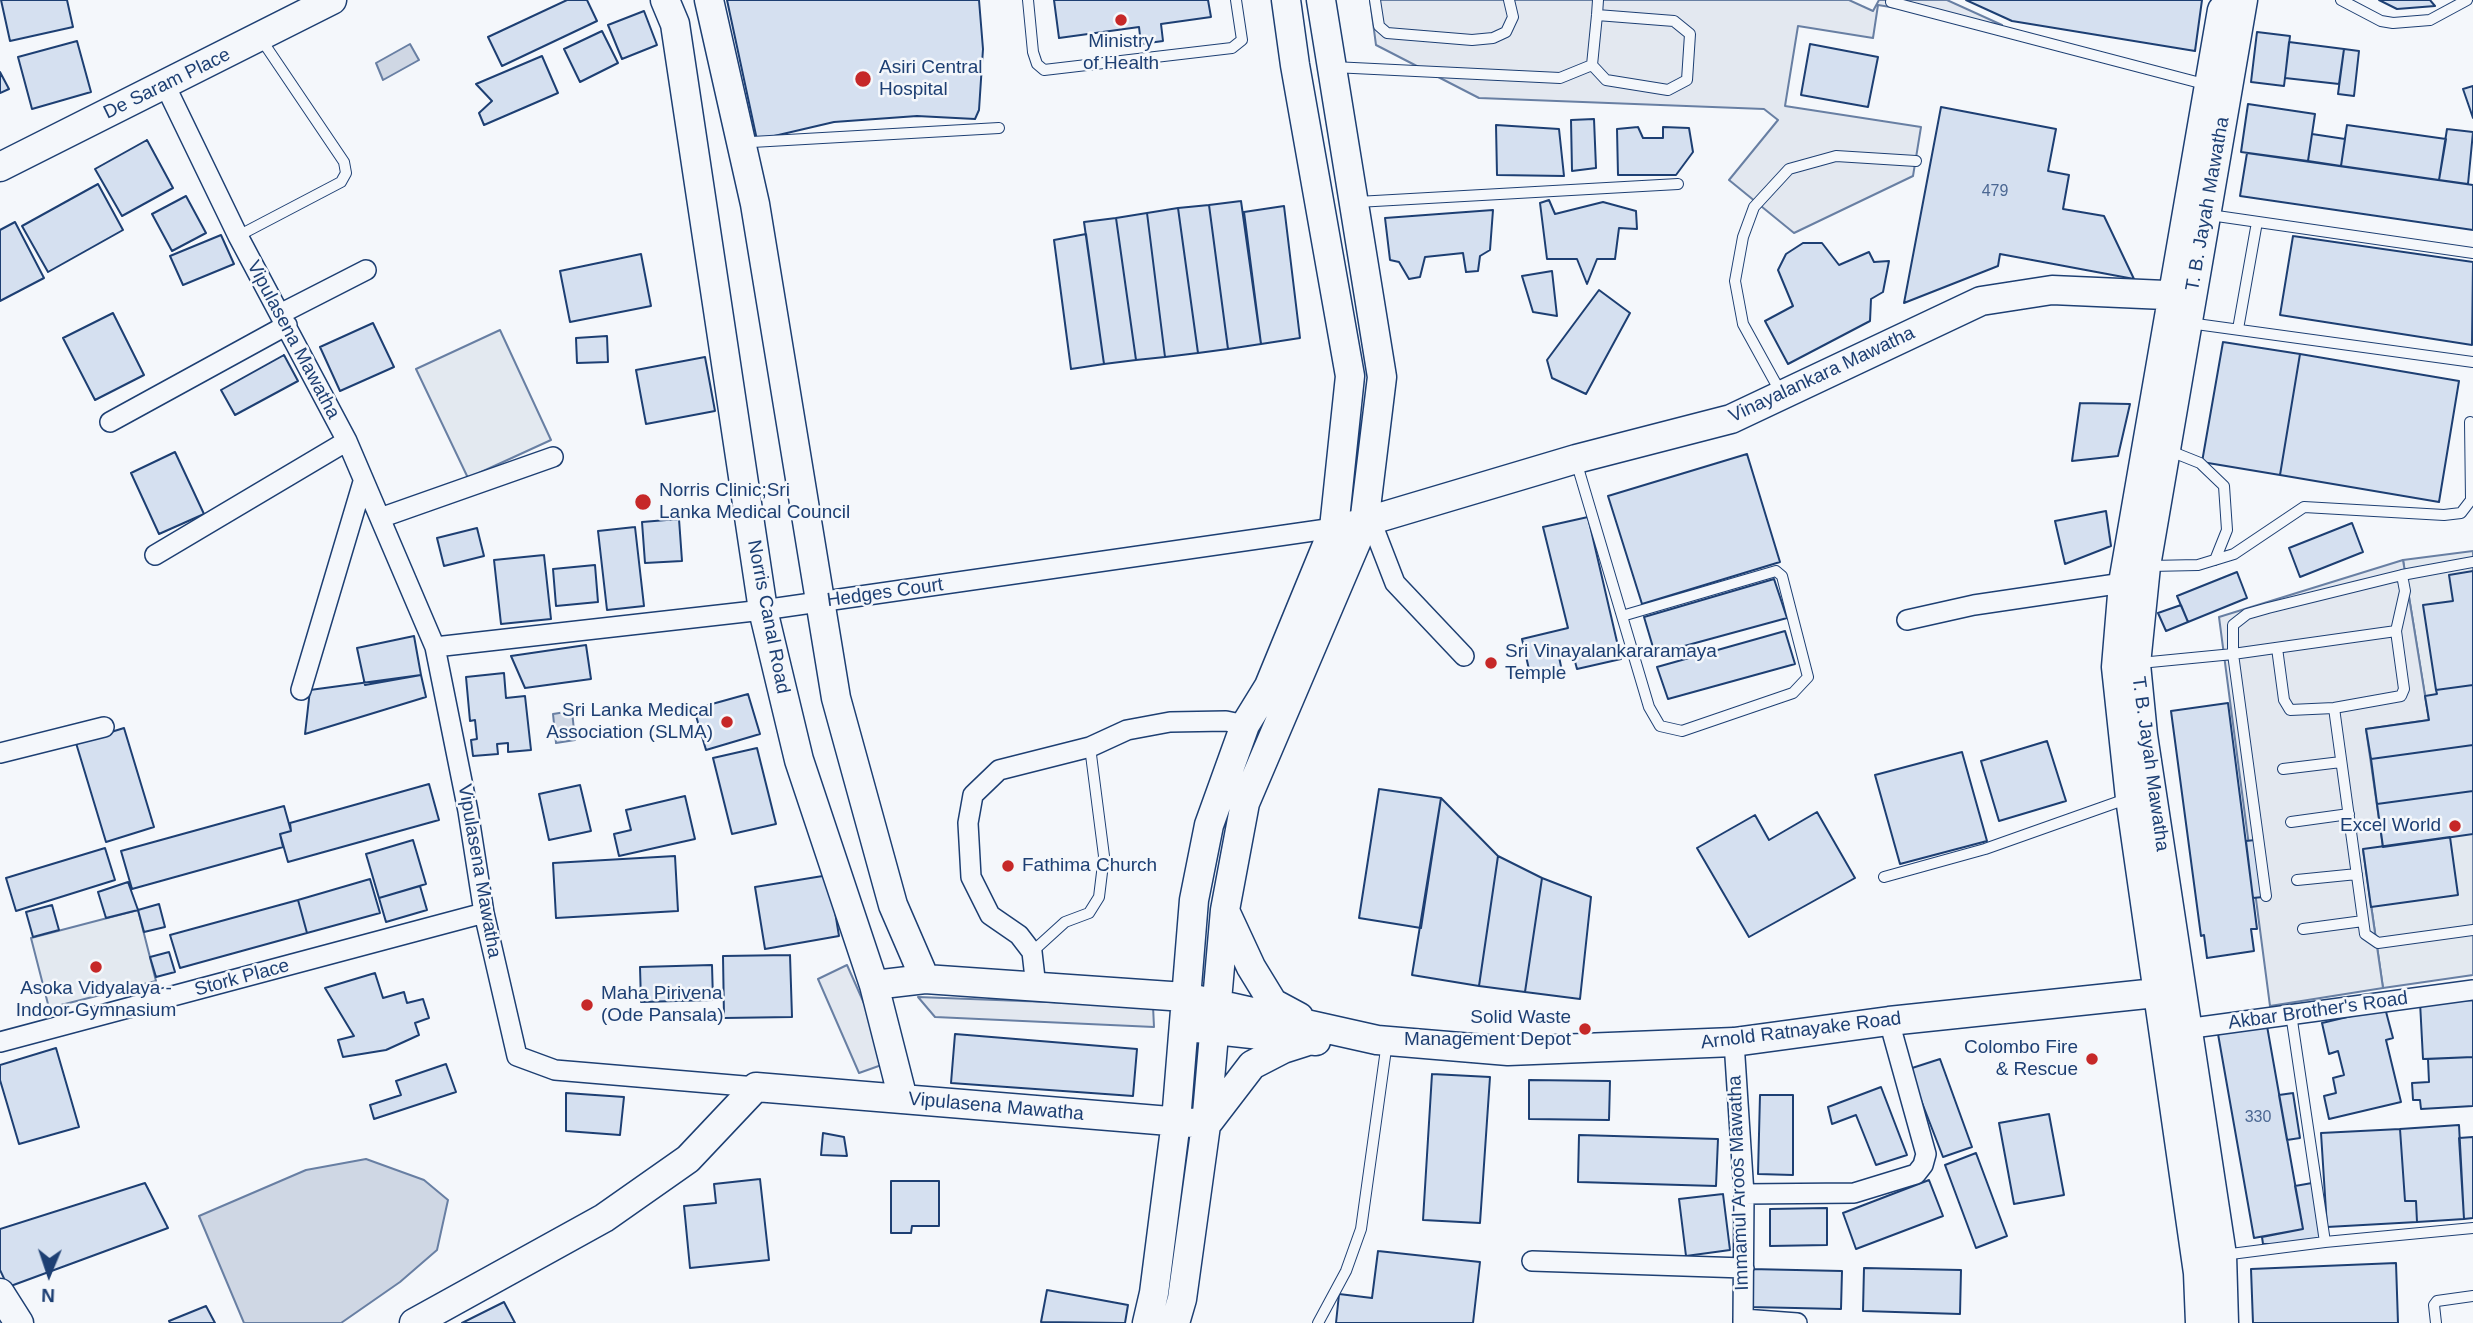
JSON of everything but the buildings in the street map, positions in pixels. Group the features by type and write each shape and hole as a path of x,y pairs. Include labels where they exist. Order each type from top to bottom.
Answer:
{"main road":[{"name":"De Saram Place","path":"0,167 260,39 332,0"},
{"name":"Norris Canal Road","path":"665,0 674,24 763,610 799,760 874,985 903,1099"},
{"path":"709,0 755,204 818,602 836,698 893,905 925,979"},
{"path":"1147,1323 1154,1293 1176,1121 1194,900 1209,825 1245,725 1269,686 1334,528 1350,376 1286,0"},
{"path":"1175,1323 1182,1299 1206,1125 1225,910 1245,803 1368,522 1382,377 1321,0"},
{"name":"T. B. Jayah Mawatha","path":"2200,1323 2198,1273 2175,1030 2136,664 2146,565 2167,450 2208,85 2224,0"},
{"name":"T. B. Jayah Mawatha","path":"2170,992 2130,798 2116,667 2123,583 2183,305 2206,214 2243,0"},
{"name":"Vinayalankara Mawatha","path":"1334,528 1368,522 1576,459 1731,419 1981,301 2052,290 2183,305"},
{"path":"1206,1125 1252,1065 1311,1033 1273,1003 1251,967 1225,910"},
{"name":"Arnold Ratnayake Road","path":"874,985 925,979 1185,997 1215,1016 1311,1033 1508,1051 1734,1042 1889,1021 2170,992"},
{"name":"Arnold Ratnayake Road","path":"1183,1027 1215,1016"},
{"name":"T. B. Jayah Mawatha","path":"2175,1030 2222,1255 2224,1323"},
{"path":"414,1323 604,1218 688,1158 756,1087"},
{"name":"Vipulasena Mawatha","path":"756,1087 1206,1125"},
{"path":"0,1293 19,1323"}],"street":[{"name":"Vipulasena Mawatha","path":"165,85 238,236 347,441 435,647 468,811 484,913 517,1056 555,1070 756,1087"},
{"path":"110,422 366,270"},
{"path":"155,555 347,441"},
{"path":"380,518 553,457"},
{"path":"301,690 363,482"},
{"path":"1368,522 1395,583 1464,656"},
{"name":"Hedges Court","path":"435,647 763,610 1334,528"},
{"path":"1907,620 1974,605 2123,583"},
{"path":"1036,987 1032,952 1019,935 990,915 971,877 968,823 973,795 999,770 1090,747 1127,730 1170,722 1226,721 1245,725"},
{"path":"0,752 104,727"},
{"name":"Stork Place","path":"0,1042 484,913"},
{"name":"Akbar Brother's Road","path":"2175,1030 2473,990"},
{"path":"1744,1194 1854,1193 1916,1174 1926,1154 1889,1021"},
{"name":"Immamul Aroos Mawatha","path":"1734,1042 1744,1194 1743,1321"},
{"path":"1532,1261 1744,1268"},
{"path":"1743,1321 1797,1323"}],"lane":[{"path":"721,0 752,142 755,204"},
{"path":"1028,0 1033,52 1037,64 1044,70 1232,48 1242,40 1236,0"},
{"path":"1375,0 1379,26 1387,33 1472,40 1493,38 1506,32 1513,17 1509,0"},
{"path":"1597,15 1674,21 1690,34 1687,80 1668,90 1606,80 1592,65 1598,0"},
{"path":"2341,0 2381,21 2393,23 2430,20 2468,0"},
{"path":"1891,2 2208,85"},
{"path":"238,236 341,182 346,173 344,162 260,39"},
{"path":"1330,66 1560,78 1592,65"},
{"path":"752,142 999,128"},
{"path":"1781,394 1743,324 1735,281 1743,237 1754,207 1789,169 1836,156 1916,161"},
{"path":"1353,202 1678,184"},
{"path":"2206,214 2473,253"},
{"path":"2238,329 2257,222"},
{"path":"2183,305 2238,329 2473,362"},
{"path":"2146,565 2198,565 2234,554 2304,508 2444,515 2461,513 2471,500 2470,422"},
{"path":"2167,450 2200,463 2224,486 2227,530 2214,560"},
{"path":"1576,459 1622,616 1649,707 1660,726 1682,732 1793,693 1808,677 1782,576 1776,571 1622,616"},
{"path":"2266,896 2234,654 2233,625 2247,614 2402,575 2473,562"},
{"path":"2277,648 2284,699 2290,710 2334,708 2396,698 2403,693 2396,631 2404,591 2402,575"},
{"path":"2136,664 2234,654 2396,631"},
{"path":"2334,708 2363,921 2369,939 2378,943 2473,930"},
{"path":"1032,952 1065,922 1088,913 1098,897 1104,856 1090,747"},
{"path":"2283,769 2341,762"},
{"path":"1884,877 1985,849 2130,798"},
{"path":"2291,822 2349,814"},
{"path":"2297,880 2357,874"},
{"path":"2303,929 2363,921"},
{"path":"2291,1014 2325,1242"},
{"path":"1318,1323 1346,1271 1361,1229 1382,1041"},
{"path":"2222,1255 2473,1228"},
{"path":"2436,1323 2437,1301 2473,1296"}],"shaded area":[{"path":"1370,0 1849,0 1873,11 1879,0 1947,0 2002,25 1878,5 1873,38 1798,26 1785,106 1921,127 1913,176 1794,233 1729,180 1778,120 1764,109 1479,98 1376,45"},
{"path":"410,44 419,60 383,80 376,63"},
{"path":"500,330 551,440 468,478 416,369"},
{"name":"Excel World","path":"2473,551 2473,975 2383,988 2363,849 2383,846 2366,729 2425,696 2403,560"},
{"path":"2403,560 2429,720 2366,729 2383,847 2363,850 2383,988 2270,1006 2219,617"},
{"path":"572,711 575,740 556,743 553,714"},
{"name":"Asoka Vidyalaya - Indoor Gymnasium","path":"138,910 156,981 49,1008 31,938"},
{"path":"847,965 890,1062 859,1073 818,979"},
{"path":"918,997 1153,1006 1154,1027 935,1017"},
{"path":"366,1159 424,1180 448,1200 437,1250 400,1282 341,1323 244,1323 199,1216 306,1170"}],"place":[{"name":"Ministry of Health","path":"1121,20"},
{"name":"Asiri Central Hospital","path":"863,79"},
{"name":"Norris Clinic;Sri Lanka Medical Council","path":"643,502"},
{"name":"Sri Vinayalankararamaya Temple","path":"1491,663"},
{"name":"Sri Lanka Medical Association (SLMA)","path":"727,722"},
{"name":"Excel World","path":"2455,826"},
{"name":"Fathima Church","path":"1008,866"},
{"name":"Asoka Vidyalaya - Indoor Gymnasium","path":"96,967"},
{"name":"Maha Pirivena (Ode Pansala)","path":"587,1005"},
{"name":"Solid Waste Management Depot","path":"1585,1029"},
{"name":"Colombo Fire & Rescue","path":"2092,1059"}]}
